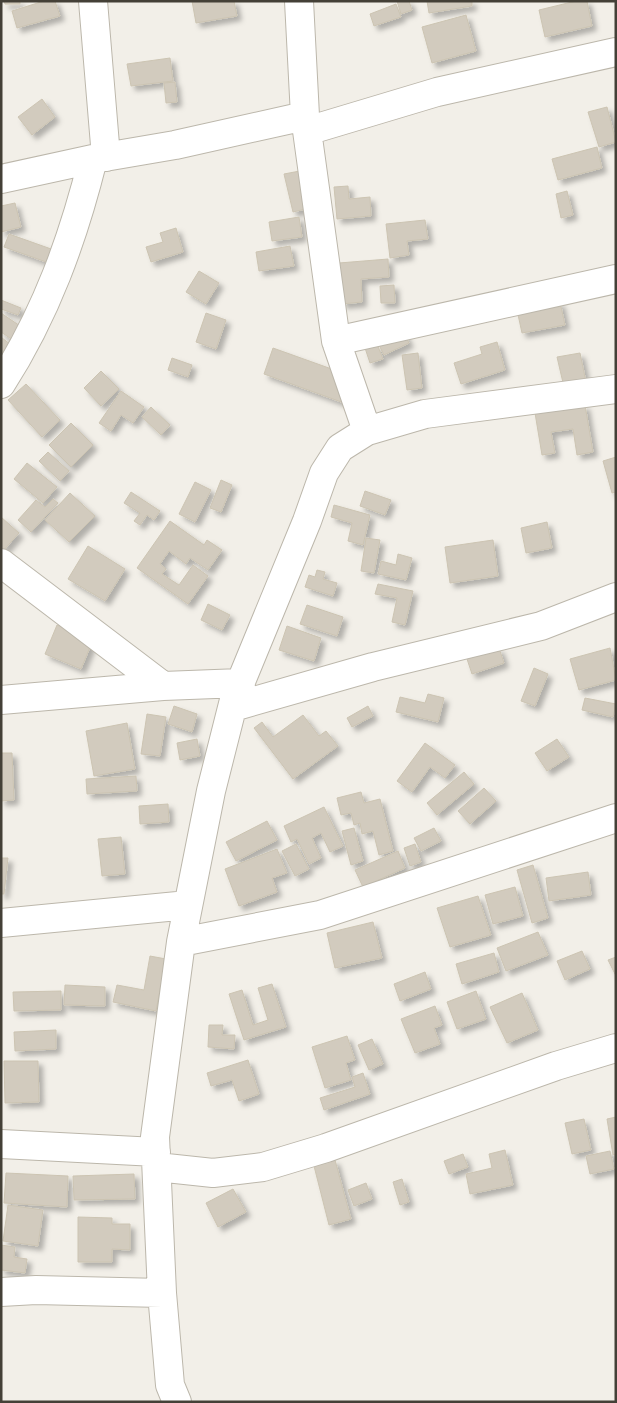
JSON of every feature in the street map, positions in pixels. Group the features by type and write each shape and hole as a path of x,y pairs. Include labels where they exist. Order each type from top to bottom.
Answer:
{"street":[{"path":"1,384 26,346 56,277 100,158 93,1"},
{"path":"299,1 306,124 336,342 367,431"},
{"path":"1,179 100,158 306,124 437,92 616,52"},
{"path":"336,342 616,278"},
{"path":"177,1402 170,1385 162,1293 156,1137 181,942 211,791 237,695 307,521 324,473 340,448 367,431 425,414 616,389"},
{"path":"1,563 163,686"},
{"path":"1,700 163,686 237,695 373,667 541,626 616,597"},
{"path":"181,942 320,914 616,818"},
{"path":"1,923 188,905"},
{"path":"1,1144 156,1159 213,1173 263,1167 326,1148 556,1066 616,1048"},
{"path":"1,1292 36,1290 162,1293"}],"building":[{"path":"4,1 20,1 20,4 5,4"},
{"path":"44,1 55,1 60,16 17,28 12,11"},
{"path":"192,1 234,1 237,16 196,23"},
{"path":"397,1 409,1 412,10 401,14"},
{"path":"427,1 472,1 472,6 429,13"},
{"path":"576,1 587,1 592,26 545,37 539,10"},
{"path":"396,4 401,17 374,26 370,14"},
{"path":"466,15 476,51 432,63 422,27"},
{"path":"170,58 173,81 131,86 127,64"},
{"path":"175,82 177,102 166,103 164,83"},
{"path":"42,99 55,117 32,135 18,117"},
{"path":"607,107 616,142 599,147 588,112"},
{"path":"597,147 602,168 558,180 552,159"},
{"path":"305,170 314,207 293,212 284,174"},
{"path":"348,186 349,199 370,197 371,216 337,219 334,187"},
{"path":"567,191 573,215 561,218 556,194"},
{"path":"15,203 21,227 1,232 1,206"},
{"path":"299,217 302,237 272,241 269,222"},
{"path":"425,220 428,239 407,241 409,255 390,258 386,224"},
{"path":"176,228 183,252 151,262 146,247 163,242 160,233"},
{"path":"9,234 54,250 49,263 4,247"},
{"path":"290,246 294,266 259,271 256,252"},
{"path":"388,259 389,277 361,279 362,302 342,304 339,263"},
{"path":"199,271 219,283 206,304 186,292"},
{"path":"394,285 395,303 381,303 380,286"},
{"path":"1,300 21,308 18,315 1,309"},
{"path":"560,302 565,325 522,333 517,310"},
{"path":"1,313 32,334 23,347 1,332"},
{"path":"206,313 226,320 216,349 196,342"},
{"path":"404,333 409,343 384,355 379,345"},
{"path":"1,337 16,349 8,359 1,353"},
{"path":"497,342 505,370 461,384 454,363 482,354 480,347"},
{"path":"377,344 383,359 370,363 365,348"},
{"path":"273,348 354,377 344,403 264,374"},
{"path":"418,353 422,388 407,390 402,355"},
{"path":"580,353 586,382 564,387 557,357"},
{"path":"172,358 192,365 188,377 168,370"},
{"path":"101,371 119,389 101,406 84,388"},
{"path":"26,384 60,420 42,437 8,400"},
{"path":"121,391 144,407 133,423 121,415 111,431 99,423"},
{"path":"585,405 593,452 577,455 573,429 551,432 555,453 542,455 535,413"},
{"path":"151,407 170,425 161,435 142,417"},
{"path":"71,423 93,445 71,467 49,445"},
{"path":"48,452 69,471 60,481 39,461"},
{"path":"616,457 616,492 612,493 603,461"},
{"path":"27,463 57,487 43,503 14,479"},
{"path":"221,480 232,485 221,512 210,508"},
{"path":"195,482 211,490 195,522 179,514"},
{"path":"365,491 391,500 385,515 360,506"},
{"path":"131,492 160,511 154,520 147,515 140,525 134,521 140,513 124,503"},
{"path":"70,493 95,516 69,542 45,520"},
{"path":"53,499 58,503 31,532 18,520 36,500 45,507"},
{"path":"334,505 370,515 363,545 348,541 352,523 331,517"},
{"path":"1,517 19,533 3,551 1,549"},
{"path":"170,521 204,545 207,540 222,550 208,570 190,558 186,564 169,551 160,564 166,569 162,574 179,585 193,565 208,576 188,604 137,568"},
{"path":"547,522 552,548 526,553 521,528"},
{"path":"366,538 380,540 374,573 361,571"},
{"path":"493,540 498,576 450,583 445,547"},
{"path":"88,546 125,569 105,601 68,579"},
{"path":"398,554 412,558 406,580 378,574 381,561 396,565"},
{"path":"317,570 325,572 323,579 337,583 333,596 305,587 309,575 315,577"},
{"path":"378,584 413,591 405,625 392,622 397,598 375,594"},
{"path":"208,604 230,615 222,630 201,620"},
{"path":"307,605 343,617 337,636 300,624"},
{"path":"57,625 93,640 81,669 45,654"},
{"path":"287,626 321,638 314,661 279,650"},
{"path":"499,648 504,663 472,674 467,659"},
{"path":"610,648 616,680 579,690 570,659"},
{"path":"534,668 548,674 535,706 521,701"},
{"path":"428,694 444,698 438,722 396,712 400,697 425,703"},
{"path":"585,698 616,704 613,717 582,710"},
{"path":"174,706 197,714 192,732 168,724"},
{"path":"368,706 373,716 352,727 347,718"},
{"path":"147,714 166,717 160,756 141,754"},
{"path":"303,715 319,736 326,731 338,746 293,779 254,728 262,722 273,737"},
{"path":"127,723 135,769 94,776 86,731"},
{"path":"197,739 200,756 180,760 177,743"},
{"path":"557,739 569,757 547,771 535,753"},
{"path":"425,743 455,765 445,778 430,767 412,792 397,781"},
{"path":"1,753 12,753 14,800 1,801"},
{"path":"464,772 474,784 437,815 427,803"},
{"path":"136,776 137,791 87,794 86,779"},
{"path":"484,788 496,801 470,824 458,811"},
{"path":"361,792 364,803 380,799 393,851 379,855 373,831 362,834 360,823 354,825 351,813 341,815 337,798"},
{"path":"168,804 169,822 140,824 139,806"},
{"path":"324,807 343,846 330,852 321,833 312,838 321,858 309,864 297,839 291,842 284,826"},
{"path":"267,821 277,840 236,861 226,842"},
{"path":"354,828 363,861 351,865 342,831"},
{"path":"434,828 441,841 421,851 414,838"},
{"path":"121,837 125,874 102,876 98,839"},
{"path":"296,844 309,869 295,876 282,851"},
{"path":"415,844 421,862 410,866 404,848"},
{"path":"277,849 287,873 272,878 277,892 239,906 225,869"},
{"path":"398,851 405,868 363,887 355,870"},
{"path":"1,858 8,858 4,894 1,894"},
{"path":"533,865 548,918 532,923 517,870"},
{"path":"588,872 591,895 549,901 546,878"},
{"path":"515,887 523,916 493,924 485,895"},
{"path":"478,896 491,935 450,947 437,908"},
{"path":"373,922 382,958 335,968 327,933"},
{"path":"538,932 548,955 506,971 497,948"},
{"path":"582,951 590,969 565,980 557,961"},
{"path":"494,953 499,972 462,984 456,964"},
{"path":"150,956 166,959 156,1011 113,1002 117,985 144,990"},
{"path":"616,957 616,976 608,960"},
{"path":"425,972 431,989 400,1001 394,984"},
{"path":"272,984 286,1027 244,1040 229,994 242,990 253,1025 268,1020 258,988"},
{"path":"65,985 105,987 105,1006 64,1005"},
{"path":"61,991 61,1010 14,1011 13,992"},
{"path":"476,991 486,1019 457,1029 447,1002"},
{"path":"522,993 538,1030 507,1043 490,1007"},
{"path":"435,1006 442,1025 434,1028 440,1044 415,1053 401,1019"},
{"path":"209,1025 223,1025 222,1035 235,1035 234,1049 208,1047"},
{"path":"56,1030 56,1049 15,1051 14,1032"},
{"path":"347,1036 355,1060 346,1063 351,1080 325,1088 312,1047"},
{"path":"372,1039 383,1064 369,1070 358,1045"},
{"path":"248,1060 259,1094 239,1101 232,1080 211,1086 207,1073"},
{"path":"4,1061 38,1061 39,1102 5,1103"},
{"path":"363,1073 370,1094 324,1110 320,1098 355,1087 352,1077"},
{"path":"616,1117 616,1154 613,1155 607,1119"},
{"path":"584,1119 591,1150 572,1154 565,1123"},
{"path":"505,1150 513,1185 470,1194 466,1174 492,1168 489,1154"},
{"path":"610,1151 614,1169 590,1174 586,1156"},
{"path":"463,1154 468,1167 449,1174 444,1161"},
{"path":"335,1160 351,1219 329,1225 314,1166"},
{"path":"6,1173 68,1176 67,1207 4,1203"},
{"path":"134,1174 135,1199 74,1200 73,1176"},
{"path":"402,1179 409,1202 400,1205 393,1182"},
{"path":"366,1183 372,1199 354,1206 348,1190"},
{"path":"233,1189 246,1212 218,1227 206,1203"},
{"path":"8,1205 43,1210 38,1246 3,1241"},
{"path":"78,1217 112,1218 112,1224 130,1224 130,1250 112,1249 112,1262 78,1262"},
{"path":"1,1245 15,1247 14,1257 27,1259 25,1273 1,1270"}]}
